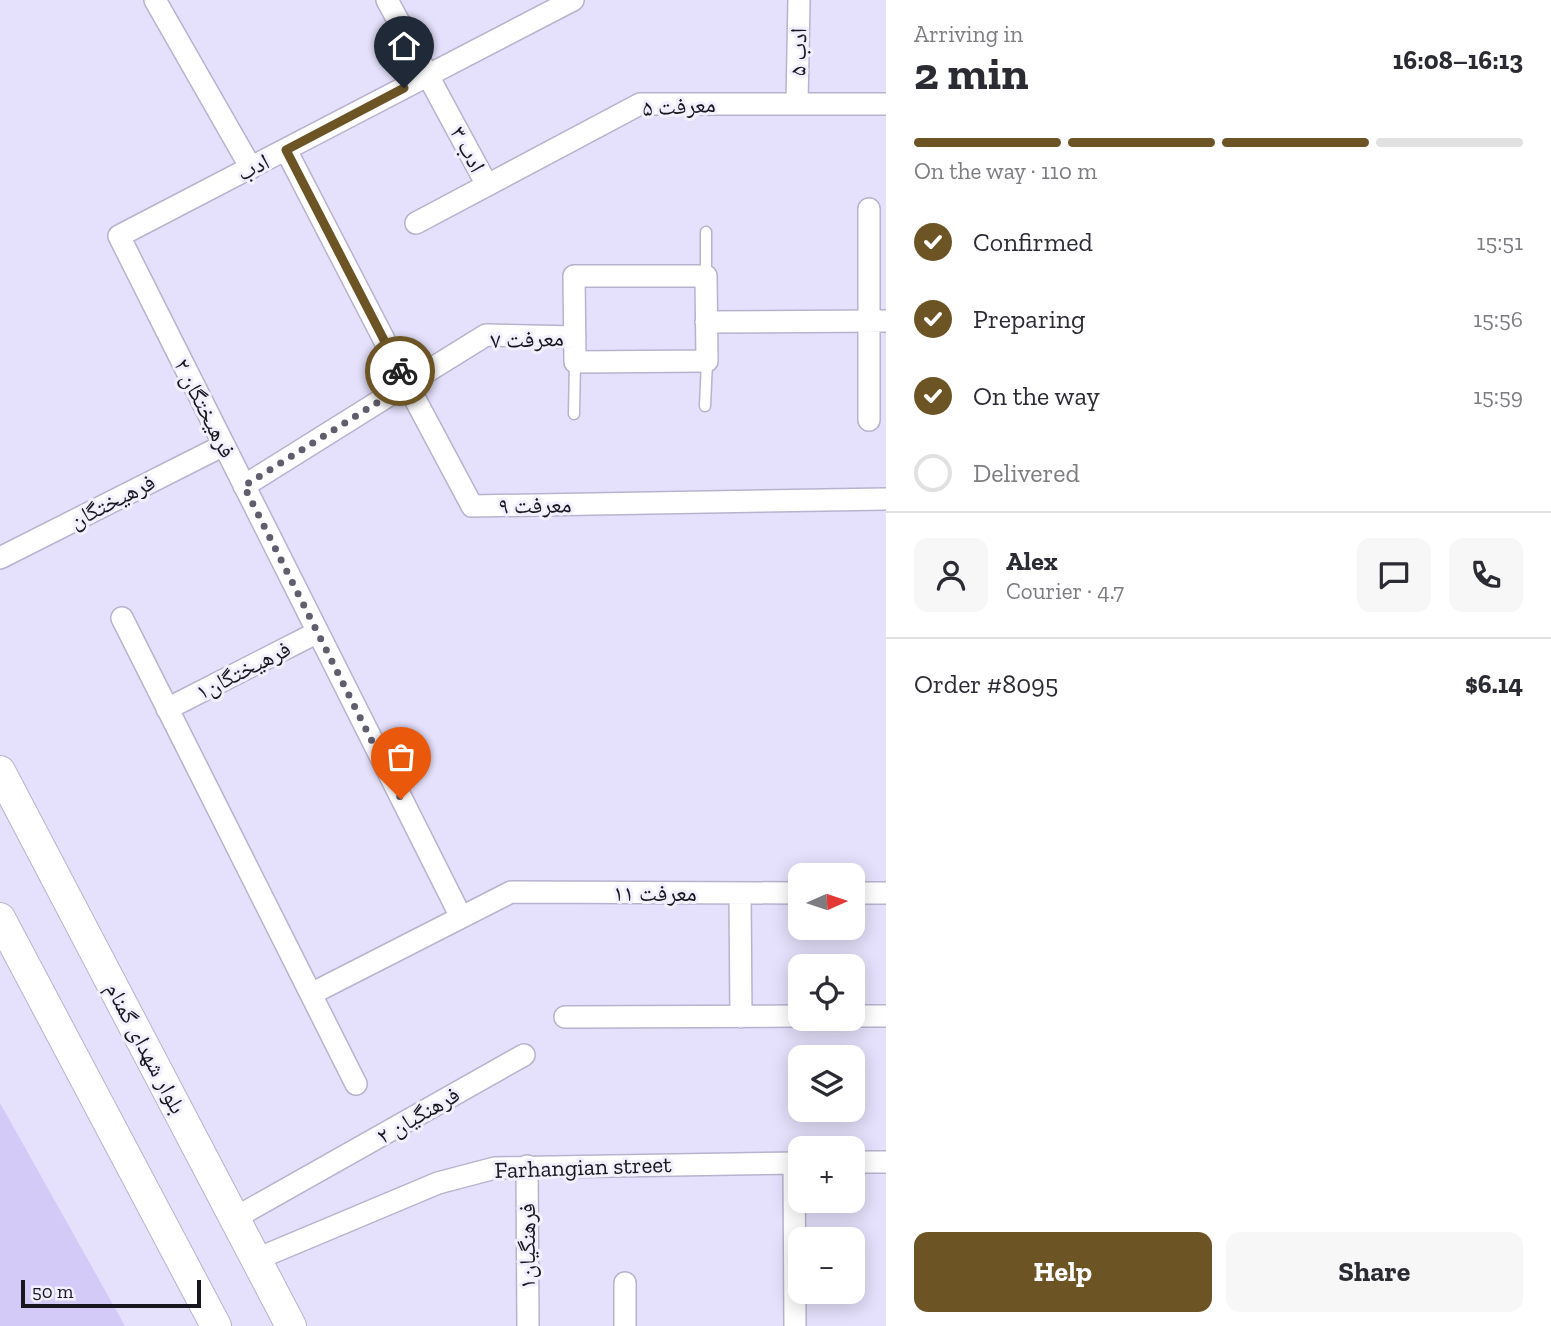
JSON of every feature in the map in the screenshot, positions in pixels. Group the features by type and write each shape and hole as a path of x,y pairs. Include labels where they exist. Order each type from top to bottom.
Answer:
{"main road":[{"name":"بلوار شهدای گمنام","path":"0,771 291,1326"},
{"path":"0,918 216,1326"}],"street":[{"path":"155,0 251,168"},
{"name":"ادب ۳","path":"387,0 488,185"},
{"name":"ادب","path":"119,236 573,0"},
{"name":"ادب ۵","path":"797,104 799,0"},
{"name":"معرفت ۵","path":"416,223 640,104 886,104"},
{"path":"244,486 407,384 286,150"},
{"path":"869,209 878,321 869,421"},
{"name":"فرهیختگان ۲","path":"119,236 461,917"},
{"path":"574,276 706,276 706,322 707,361 575,362 574,276"},
{"path":"706,322 878,321"},
{"name":"معرفت ۷","path":"407,384 486,335 575,337"},
{"name":"معرفت ۹","path":"407,384 472,506 886,499"},
{"name":"فرهیختگان","path":"0,558 223,445"},
{"path":"122,618 356,1084"},
{"name":"فرهیختگان۱","path":"167,709 318,632"},
{"name":"معرفت ۱۱","path":"461,917 511,892 788,893"},
{"path":"740,893 741,1017"},
{"path":"865,893 886,893"},
{"path":"311,993 461,917"},
{"path":"565,1017 788,1016"},
{"path":"865,1016 886,1016"},
{"name":"فرهنگیان ۲","path":"235,1218 524,1055"},
{"path":"865,1162 886,1161"},
{"name":"Farhangian street","path":"257,1259 438,1183 495,1168 788,1163"},
{"name":"فرهنگیان۱","path":"527,1166 528,1326"},
{"path":"796,1326 797,1213"},
{"path":"625,1283 625,1326"}],"lane":[{"path":"706,232 706,276"},
{"path":"705,406 707,361"},
{"path":"574,414 575,362"}],"shaded area":[{"path":"0,1103 125,1326 0,1326"}],"way so far":[{"path":"400,371 407,384 244,486 401,799"}],"route":[{"path":"400,371 286,150 404,88"}]}
